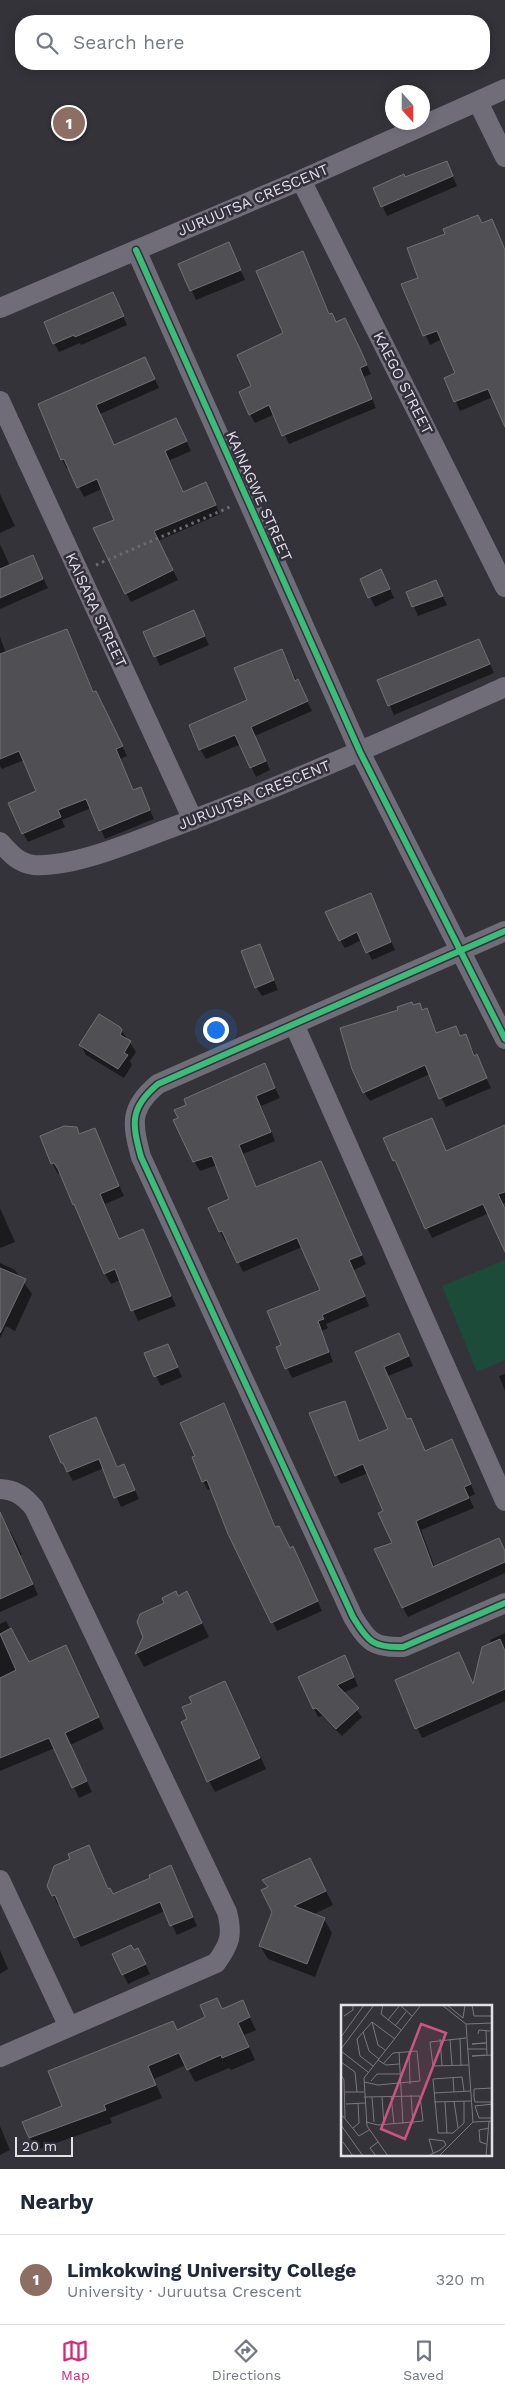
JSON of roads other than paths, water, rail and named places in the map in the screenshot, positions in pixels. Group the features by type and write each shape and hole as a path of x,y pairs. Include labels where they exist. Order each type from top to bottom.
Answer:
{"street":[{"name":"JURUUTSA CRESCENT","path":"0,308 301,180 505,90"},
{"path":"478,102 505,157"},
{"name":"KAEGO STREET","path":"301,180 505,587"},
{"name":"KAINAGWE STREET","path":"136,250 360,752 462,950 505,1039"},
{"name":"KAISARA STREET","path":"0,401 193,820"},
{"name":"JURUUTSA CRESCENT","path":"0,842 16,859 32,865 54,864 110,850 275,789 505,687"},
{"path":"505,931 158,1084 141,1101 133,1130 142,1157 361,1631 371,1643 386,1648 404,1647 505,1603"},
{"path":"294,1024 505,1501"},
{"path":"0,1489 12,1489 24,1496 34,1508 227,1912 232,1930 226,1949 216,1963 0,2057"},
{"path":"0,1880 69,2027"}],"place":[{"name":"Limkokwing University College","path":"69,123"}]}
